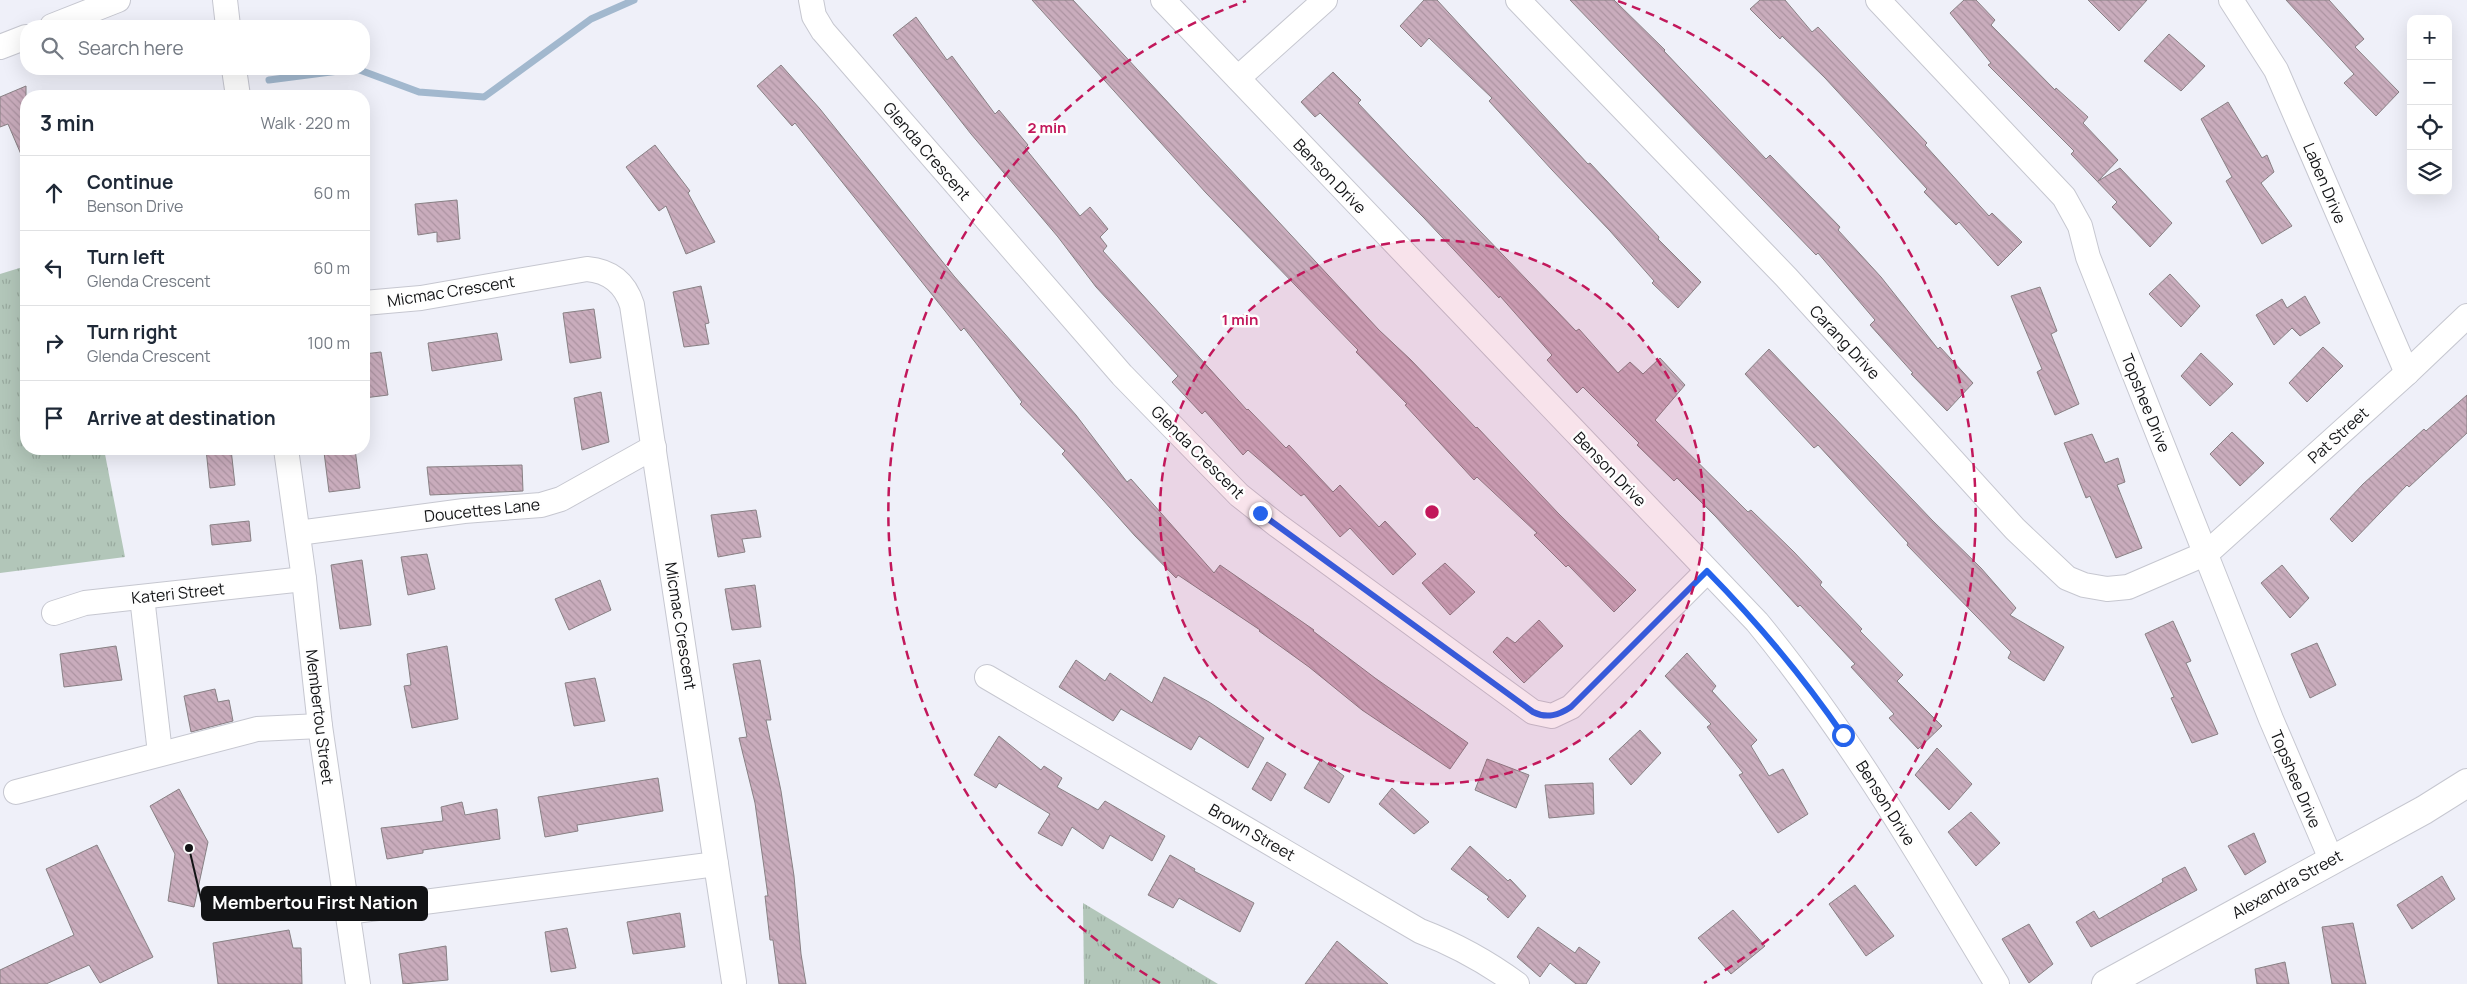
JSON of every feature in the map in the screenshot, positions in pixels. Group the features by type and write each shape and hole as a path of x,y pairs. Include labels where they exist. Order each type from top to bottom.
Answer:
{"main road":[{"name":"Alexandra Street","path":"2106,984 2331,859 2424,810 2467,784"}],"street":[{"path":"67,20 118,0"},
{"path":"225,0 227,20"},
{"name":"Glenda Crescent","path":"811,0 814,16 823,31 980,214 1122,375 1239,494 1277,525 1533,712 1552,716 1571,707 1707,571"},
{"name":"Benson Drive","path":"1163,0 1757,622 1803,679 1839,729 1997,984"},
{"path":"1238,78 1325,0"},
{"name":"Carang Drive","path":"1518,0 1786,277 2015,529 2067,578 2099,588 2128,587 2207,553"},
{"name":"Topshee Drive","path":"1878,0 2064,197 2080,226 2088,257 2207,553 2271,719 2331,859"},
{"name":"Laben Drive","path":"2231,0 2276,70 2407,373"},
{"path":"0,47 20,39"},
{"path":"235,75 237,90"},
{"name":"Micmac Crescent","path":"370,302 420,298 587,270 607,273 623,286 632,304 734,982"},
{"name":"Pat Street","path":"2207,553 2407,373 2467,316"},
{"name":"Doucettes Lane","path":"298,533 464,511 541,505 561,499 654,447"},
{"name":"Membertou Street","path":"287,455 304,579 320,726 358,984"},
{"name":"Kateri Street","path":"54,613 85,603 304,579"},
{"path":"142,597 160,753"},
{"name":"Brown Street","path":"987,677 1420,931 1447,941 1496,969 1517,984"},
{"path":"16,792 257,729 320,726"},
{"path":"347,912 716,864"}],"green space":[{"path":"20,268 20,455 105,455 125,557 0,573 0,274"},
{"path":"1083,903 1218,984 1084,984"}],"building":[{"path":"1032,0 1073,0 1379,330 1411,360 1558,513 1636,590 1614,612 1568,565 1566,567 1534,535 1537,533 1477,477 1474,480 1405,405 1407,404 1356,352 1358,350 1206,193"},
{"path":"1424,0 1437,0 1588,164 1590,163 1659,237 1658,239 1701,282 1678,308 1652,283 1654,281 1610,231 1489,101 1492,98 1429,38 1421,47 1400,26"},
{"path":"1570,0 1614,0 1665,50 1766,159 1770,155 1840,227 1838,230 1881,277 1938,349 1940,347 1973,383 1947,411 1911,374 1913,373 1870,325 1875,320 1818,253 1816,255"},
{"path":"1760,0 1785,0 1812,32 1818,27 1927,143 1925,145 1989,216 1992,213 2022,242 1998,266 1959,222 1956,225 1924,192 1927,189 1825,78 1782,36 1780,39 1750,9"},
{"path":"1964,0 1976,0 1995,20 1991,25 2055,90 2056,88 2088,117 2083,123 2118,160 2098,181 2120,168 2172,223 2150,247 2112,207 2117,202 2071,154 2074,151 1988,65 1991,63 1950,13"},
{"path":"2088,0 2147,0 2119,31"},
{"path":"2286,0 2329,0 2364,39 2355,47 2399,92 2376,116 2344,83 2354,74"},
{"path":"916,17 947,60 952,56 995,114 999,110 1028,145 1025,148 1080,216 1090,207 1108,229 1100,237 1107,246 1103,251 1247,410 1286,448 1289,445 1333,492 1340,485 1379,527 1385,521 1416,554 1393,575 1350,528 1340,537 1304,494 1301,496 1248,450 1243,455 1205,411 1202,414 1172,382 1178,376 1096,287 1058,237 971,134 893,35"},
{"path":"2169,34 2205,66 2181,91 2144,61"},
{"path":"781,65 820,109 954,276 1076,415 1127,482 1131,479 1214,573 1220,565 1314,630 1375,678 1468,743 1450,769 1362,710 1260,630 1178,575 1176,578 1135,536 1062,454 1065,451 1020,404 1022,402 964,328 961,331 795,123 792,126 757,86"},
{"path":"1333,72 1361,100 1358,103 1408,156 1576,331 1579,329 1618,373 1630,362 1643,374 1660,358 1685,385 1655,420 1748,512 1751,510 1794,552 1822,582 1820,585 1862,629 1860,631 1903,675 1897,681 1942,726 1918,749 1889,718 1894,714 1851,667 1855,664 1800,605 1798,607 1716,517 1677,478 1674,481 1637,445 1639,443 1583,387 1577,393 1547,360 1552,355 1500,296 1499,298 1424,218 1320,113 1315,117 1301,102"},
{"path":"26,86 26,90 20,90 20,152 8,124 0,127 0,97"},
{"path":"2228,102 2262,158 2267,155 2274,172 2261,183 2292,226 2262,244 2226,181 2232,177 2201,119"},
{"path":"655,145 690,191 688,193 715,242 686,254 666,206 659,211 626,167"},
{"path":"457,200 460,239 437,242 437,232 418,235 415,204"},
{"path":"2170,274 2200,306 2181,327 2149,294"},
{"path":"701,286 709,323 705,324 709,344 684,347 673,292"},
{"path":"2040,287 2057,331 2051,334 2079,404 2055,415 2037,372 2042,369 2011,296"},
{"path":"2305,296 2320,323 2300,336 2292,328 2274,345 2256,315 2282,299 2287,308"},
{"path":"594,309 601,358 570,363 563,313"},
{"path":"497,333 502,360 432,371 428,343"},
{"path":"2323,347 2343,366 2307,402 2289,383"},
{"path":"1769,349 1932,520 1981,568 2016,608 2010,615 2064,647 2044,681 2008,658 2011,652 1907,545 1908,543 1818,445 1814,448 1745,374"},
{"path":"381,352 388,395 370,397 370,353"},
{"path":"2201,353 2233,384 2210,406 2181,376"},
{"path":"601,392 609,442 582,450 574,398"},
{"path":"2467,395 2467,433 2409,487 2407,485 2352,542 2330,519 2363,484 2424,429 2426,431"},
{"path":"2232,432 2264,463 2240,486 2210,454"},
{"path":"2092,434 2105,463 2118,458 2125,482 2117,485 2142,548 2116,558 2090,496 2086,498 2064,443"},
{"path":"207,455 232,455 235,485 210,488"},
{"path":"324,455 356,455 360,488 329,492"},
{"path":"522,465 523,491 430,495 427,467"},
{"path":"756,510 761,537 742,539 745,552 718,557 711,515"},
{"path":"249,521 251,541 212,545 210,525"},
{"path":"427,554 435,589 408,595 401,557"},
{"path":"362,560 371,625 340,629 331,565"},
{"path":"1445,563 1475,592 1450,615 1422,583"},
{"path":"2282,565 2309,598 2290,618 2261,583"},
{"path":"600,580 611,610 569,630 555,599"},
{"path":"755,585 761,627 732,630 725,589"},
{"path":"1539,620 1563,646 1524,683 1493,652 1507,637 1515,643"},
{"path":"2173,621 2191,661 2186,663 2218,734 2192,743 2171,698 2174,697 2145,634"},
{"path":"2317,643 2336,685 2310,698 2291,654"},
{"path":"116,646 122,680 64,687 60,654"},
{"path":"447,646 458,719 412,728 404,686 411,685 407,654"},
{"path":"1687,653 1716,686 1712,691 1757,740 1751,746 1769,776 1783,769 1808,814 1778,833 1739,775 1743,773 1707,727 1711,724 1665,676"},
{"path":"760,660 771,720 766,720 781,791 794,876 801,954 806,984 779,984 773,940 770,940 765,896 768,896 755,803 739,738 747,737 733,664"},
{"path":"1076,660 1105,681 1110,673 1152,703 1164,677 1209,702 1264,738 1248,768 1199,736 1191,750 1121,709 1113,721 1059,687"},
{"path":"595,678 605,721 574,726 565,683"},
{"path":"215,689 218,702 229,700 233,721 191,732 184,696"},
{"path":"1640,730 1661,753 1631,785 1609,759"},
{"path":"999,736 1041,770 1044,766 1062,778 1057,787 1098,810 1105,801 1165,836 1152,861 1110,835 1103,849 1072,827 1062,846 1038,833 1050,814 999,783 996,788 974,775"},
{"path":"1937,748 1972,784 1949,810 1915,775"},
{"path":"1321,759 1344,776 1329,803 1304,788"},
{"path":"1487,759 1529,775 1516,808 1475,790"},
{"path":"1267,762 1286,774 1271,801 1252,789"},
{"path":"658,778 663,811 577,825 578,831 545,837 538,797"},
{"path":"1593,783 1594,814 1549,818 1545,785"},
{"path":"1392,788 1429,822 1414,834 1379,804"},
{"path":"179,789 208,842 194,907 168,901 175,854 150,806"},
{"path":"462,802 465,815 497,809 500,839 423,850 423,853 387,859 381,828 443,821 441,807"},
{"path":"1971,812 2000,843 1976,866 1948,832"},
{"path":"2254,833 2266,862 2245,875 2228,846"},
{"path":"97,845 153,957 100,983 89,965 46,984 0,984 0,970 74,935 46,869"},
{"path":"1470,846 1508,881 1510,879 1526,896 1508,918 1487,899 1489,897 1451,869"},
{"path":"1170,855 1195,869 1194,871 1254,903 1240,932 1179,898 1173,908 1148,895"},
{"path":"2185,867 2197,890 2091,947 2076,922 2094,911 2099,919 2163,882 2162,879"},
{"path":"2442,876 2455,899 2412,929 2397,905"},
{"path":"1855,885 1894,936 1866,956 1829,904"},
{"path":"1733,910 1765,946 1731,974 1698,938"},
{"path":"680,913 685,947 633,954 627,922"},
{"path":"2353,923 2366,984 2332,984 2322,927"},
{"path":"2029,924 2053,964 2029,983 2002,939"},
{"path":"1538,927 1575,953 1579,947 1600,962 1586,984 1576,984 1550,963 1540,977 1517,957"},
{"path":"567,928 576,968 551,972 545,932"},
{"path":"289,930 293,948 301,948 302,984 218,984 213,943"},
{"path":"1337,941 1388,984 1305,984"},
{"path":"446,946 448,980 403,984 399,954"},
{"path":"2285,962 2289,984 2257,984 2255,969"}],"waterway":[{"path":"370,74 419,92 484,97 591,19 634,0"},
{"path":"269,80 308,75"}],"place":[{"name":"Membertou First Nation","path":"189,848"}],"route":[{"path":"1260,513 1533,712 1545,716 1559,714 1571,707 1707,571 1757,622 1803,679 1843,735"}]}
